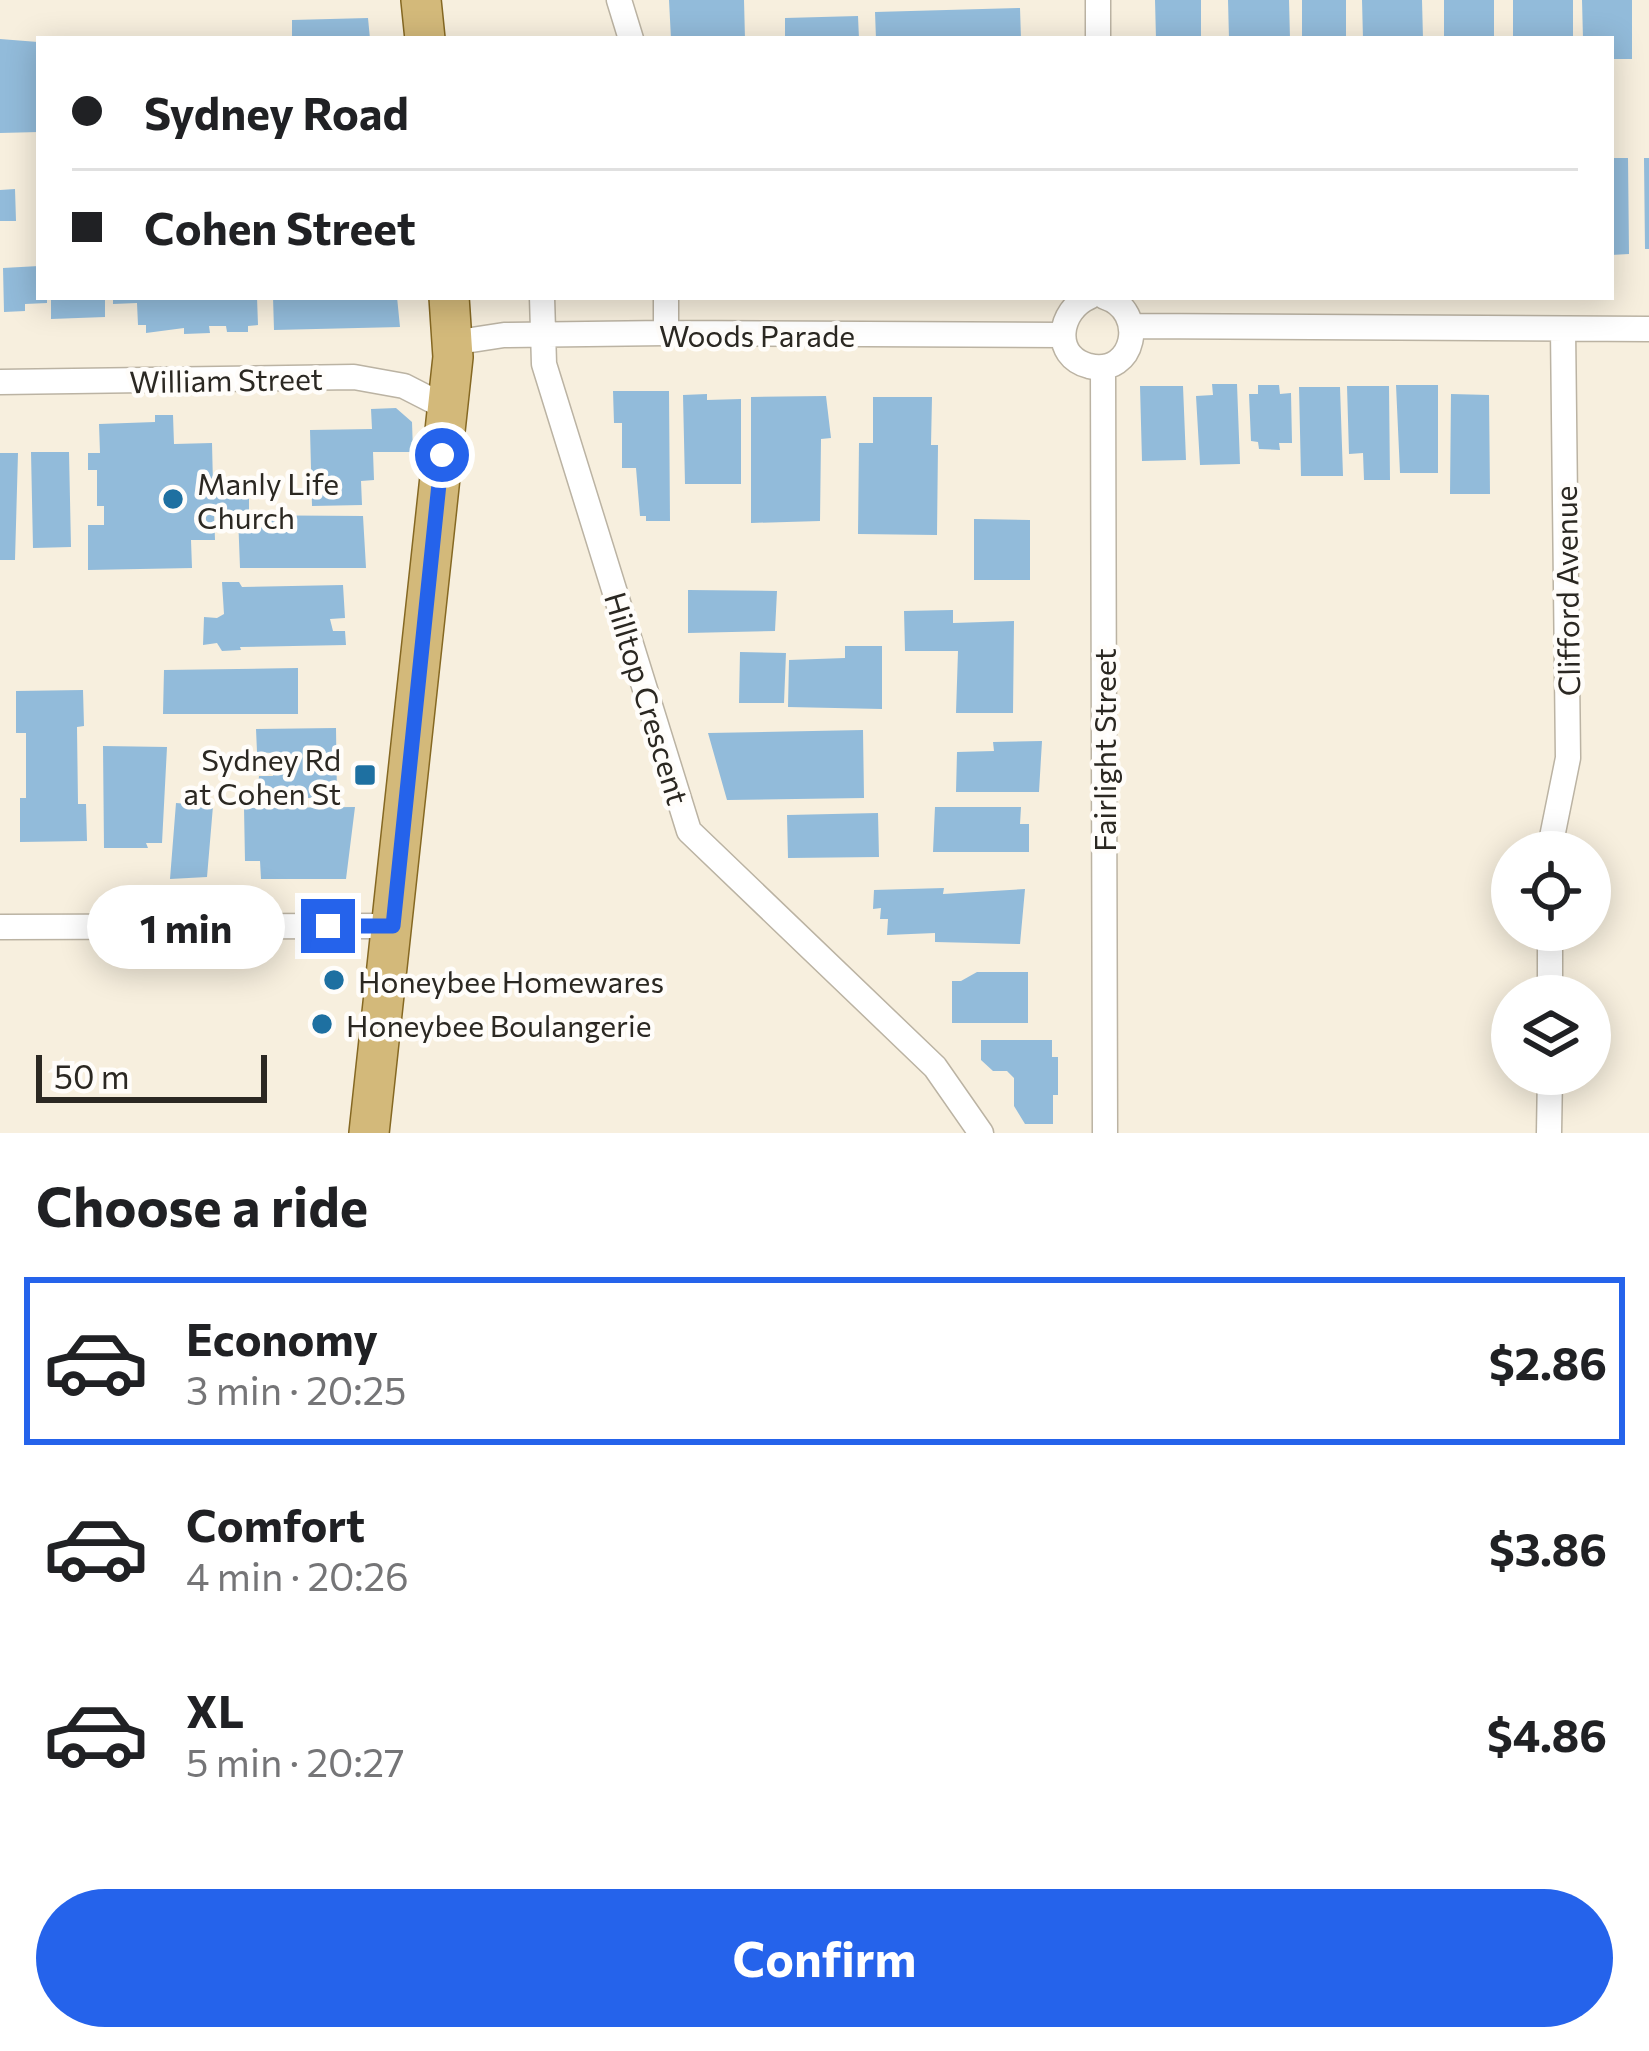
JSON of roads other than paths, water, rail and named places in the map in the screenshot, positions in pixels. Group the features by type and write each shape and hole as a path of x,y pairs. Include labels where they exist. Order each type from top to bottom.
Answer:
{"main road":[{"path":"421,0 425,36"},
{"path":"369,1133 447,408 452,343 449,300"}],"street":[{"path":"619,0 630,36"},
{"path":"1098,0 1098,36"},
{"name":"Hilltop Crescent","path":"542,300 544,364 689,831 935,1067 981,1133"},
{"path":"666,300 666,333"},
{"path":"1085,300 1069,311 1062,335 1072,357 1093,367 1124,357 1130,348 1133,326 1122,305 1112,300"},
{"path":"1133,326 1649,329"},
{"name":"Clifford Avenue","path":"1553,831 1568,758 1563,328"},
{"name":"Woods Parade","path":"452,343 491,336 666,333 1062,335"},
{"name":"Fairlight Street","path":"1103,367 1106,1133"},
{"name":"William Street","path":"0,382 354,377 404,386 447,408"},
{"path":"0,927 393,926"},
{"path":"1549,1133 1550,1095"}],"place":[{"name":"Manly Life Church","path":"173,499"},
{"name":"Sydney Rd at Cohen St","path":"365,775"},
{"name":"Honeybee Homewares","path":"334,980"},
{"name":"Honeybee Boulangerie","path":"322,1024"}]}
